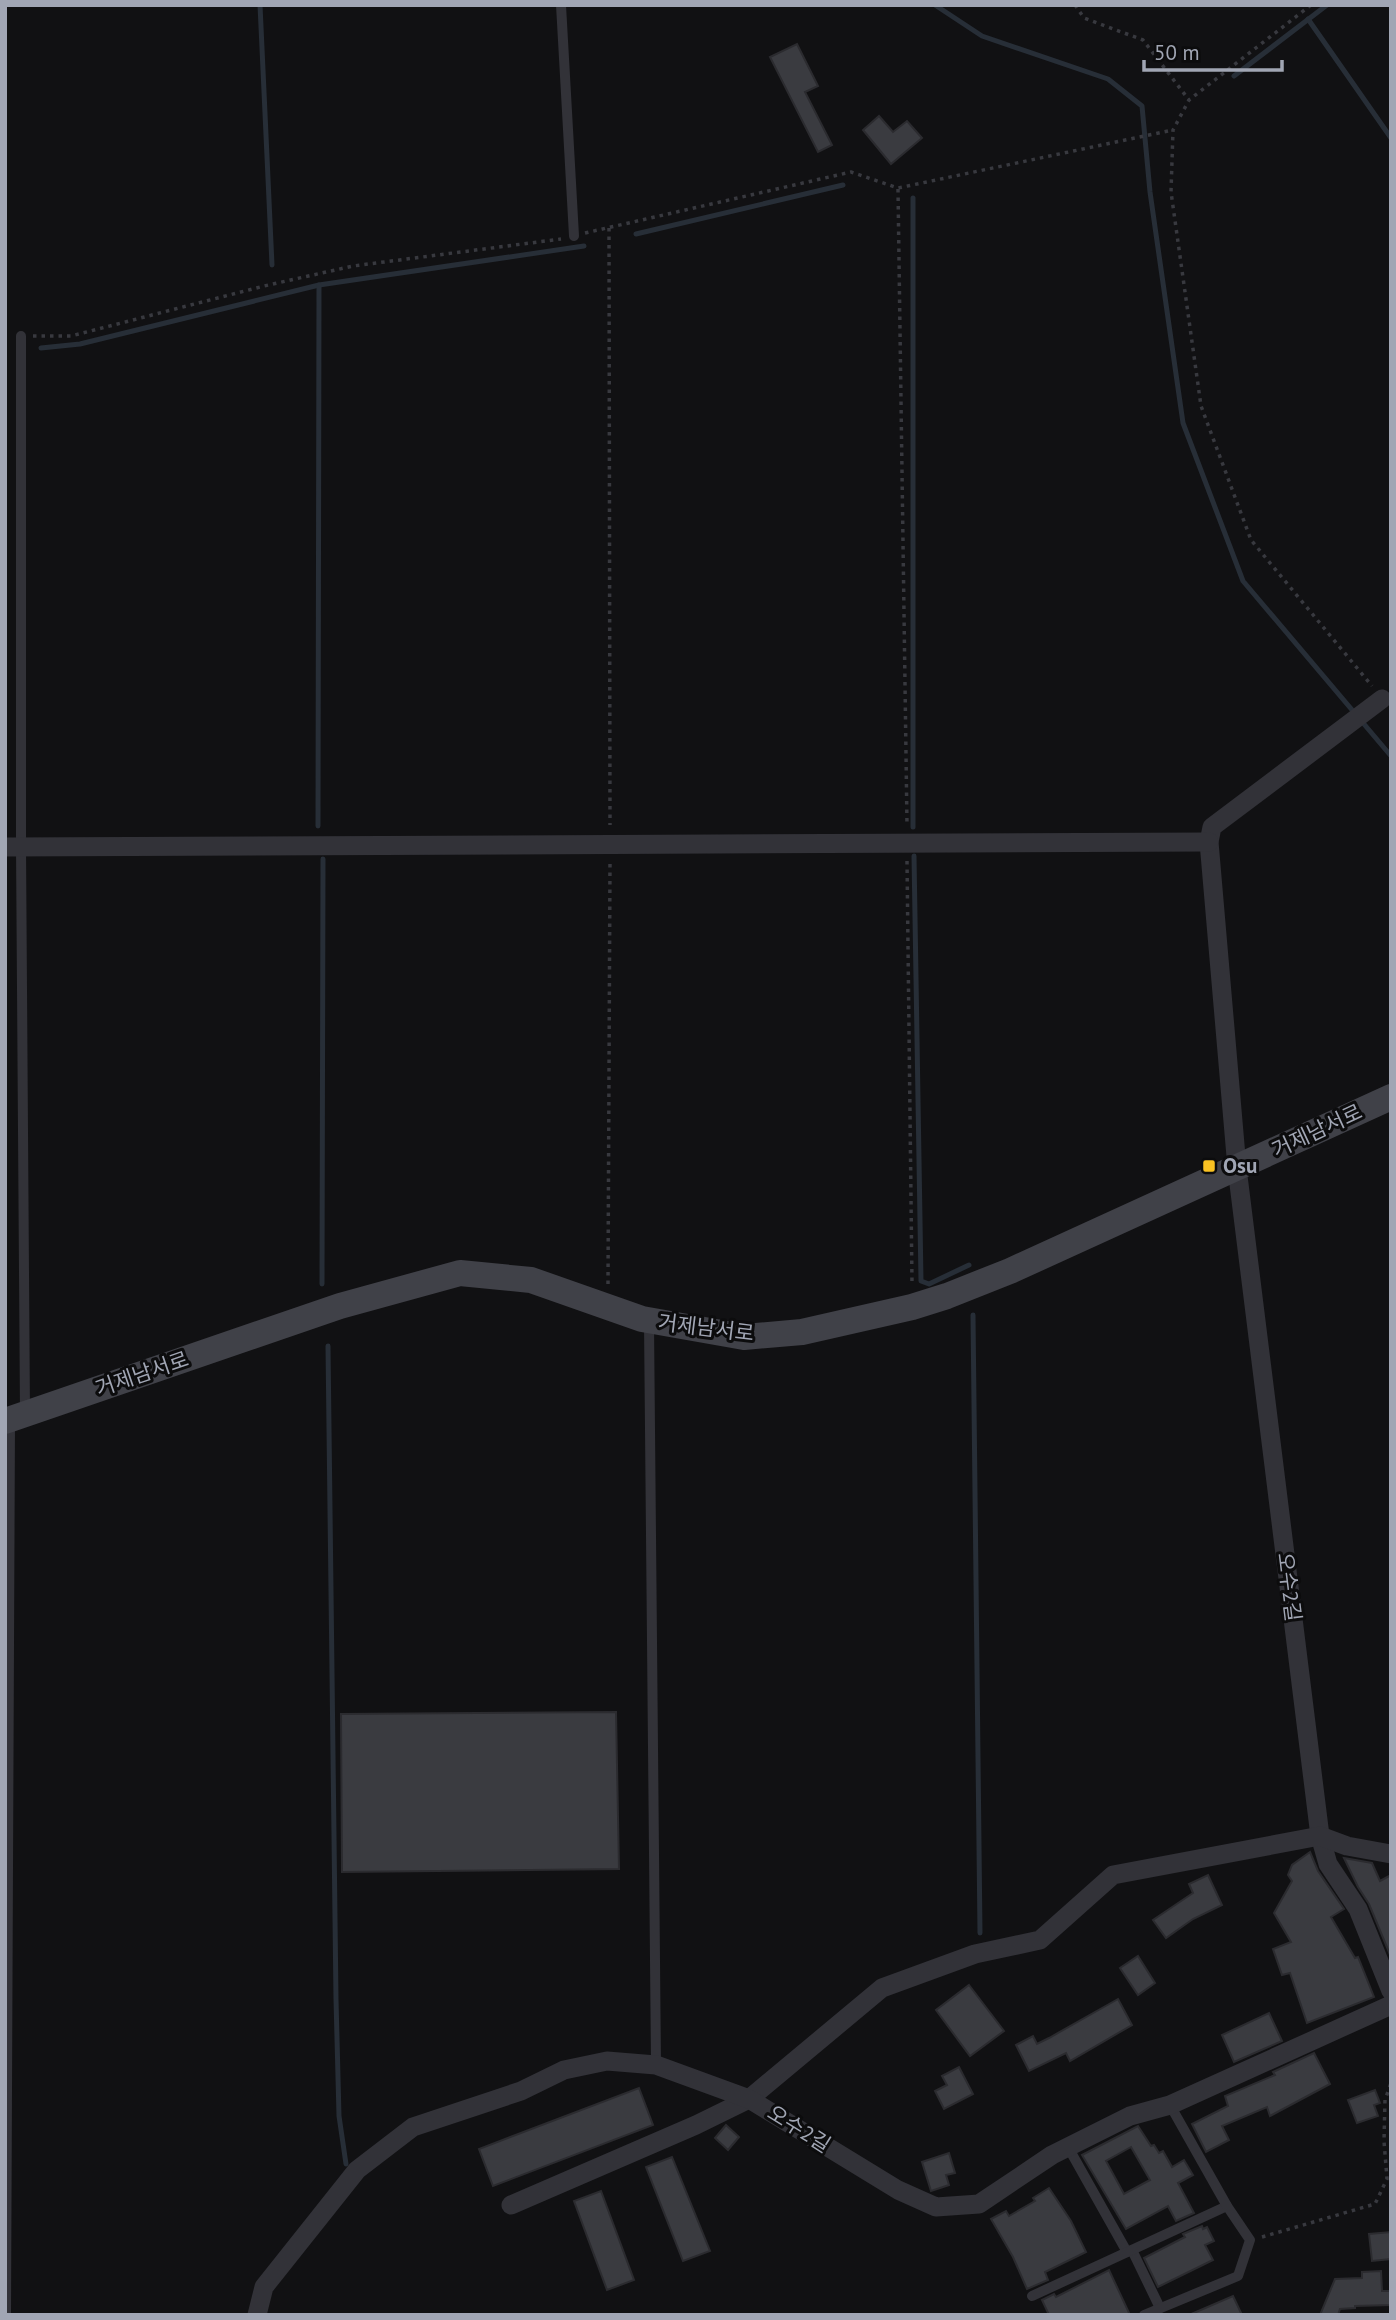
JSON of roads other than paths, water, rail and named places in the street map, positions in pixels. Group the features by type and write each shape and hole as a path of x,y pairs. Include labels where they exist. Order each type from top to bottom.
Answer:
{"main road":[{"name":"거제남서로","path":"13,1418 340,1306 460,1273 531,1280 649,1320 744,1337 802,1332 912,1307 1010,1271 1391,1097"}],"street":[{"path":"13,847 1209,842 1212,827 1382,699"},
{"name":"오수2길","path":"1209,842 1237,1168 1321,1836 1328,1864 1358,1909 1391,1991"},
{"path":"511,2205 696,2125 749,2099 882,1988 975,1954 1040,1940 1113,1875 1321,1836 1347,1846 1391,1854"},
{"name":"오수2길","path":"257,2315 264,2287 358,2170 413,2127 521,2091 564,2070 607,2061 656,2065 749,2099 898,2190 936,2207 979,2204 1052,2155 1130,2116 1170,2105 1391,2005"}],"lane":[{"path":"561,5 574,236"},
{"path":"6,2315 13,1418 13,847 21,336"},
{"path":"649,1320 656,2065"},
{"path":"1144,2315 1238,2276 1250,2240 1227,2206 1170,2105"},
{"path":"1068,2147 1160,2308"},
{"path":"1032,2296 1227,2206"}],"waterway":[{"path":"260,5 272,265"},
{"path":"935,5 982,36 1108,79 1142,106 1150,192 1183,423 1243,581 1391,756"},
{"path":"1234,76 1327,5"},
{"path":"1308,19 1391,138"},
{"path":"636,234 843,185"},
{"path":"913,198 913,827"},
{"path":"41,348 80,344 319,285 584,246"},
{"path":"318,826 319,285"},
{"path":"914,856 921,1281 929,1284 969,1265"},
{"path":"322,1284 323,859"},
{"path":"973,1315 980,1933"},
{"path":"328,1346 336,1999 339,2116 346,2164"}],"place":[{"name":"Osu","path":"1209,1166"}]}
